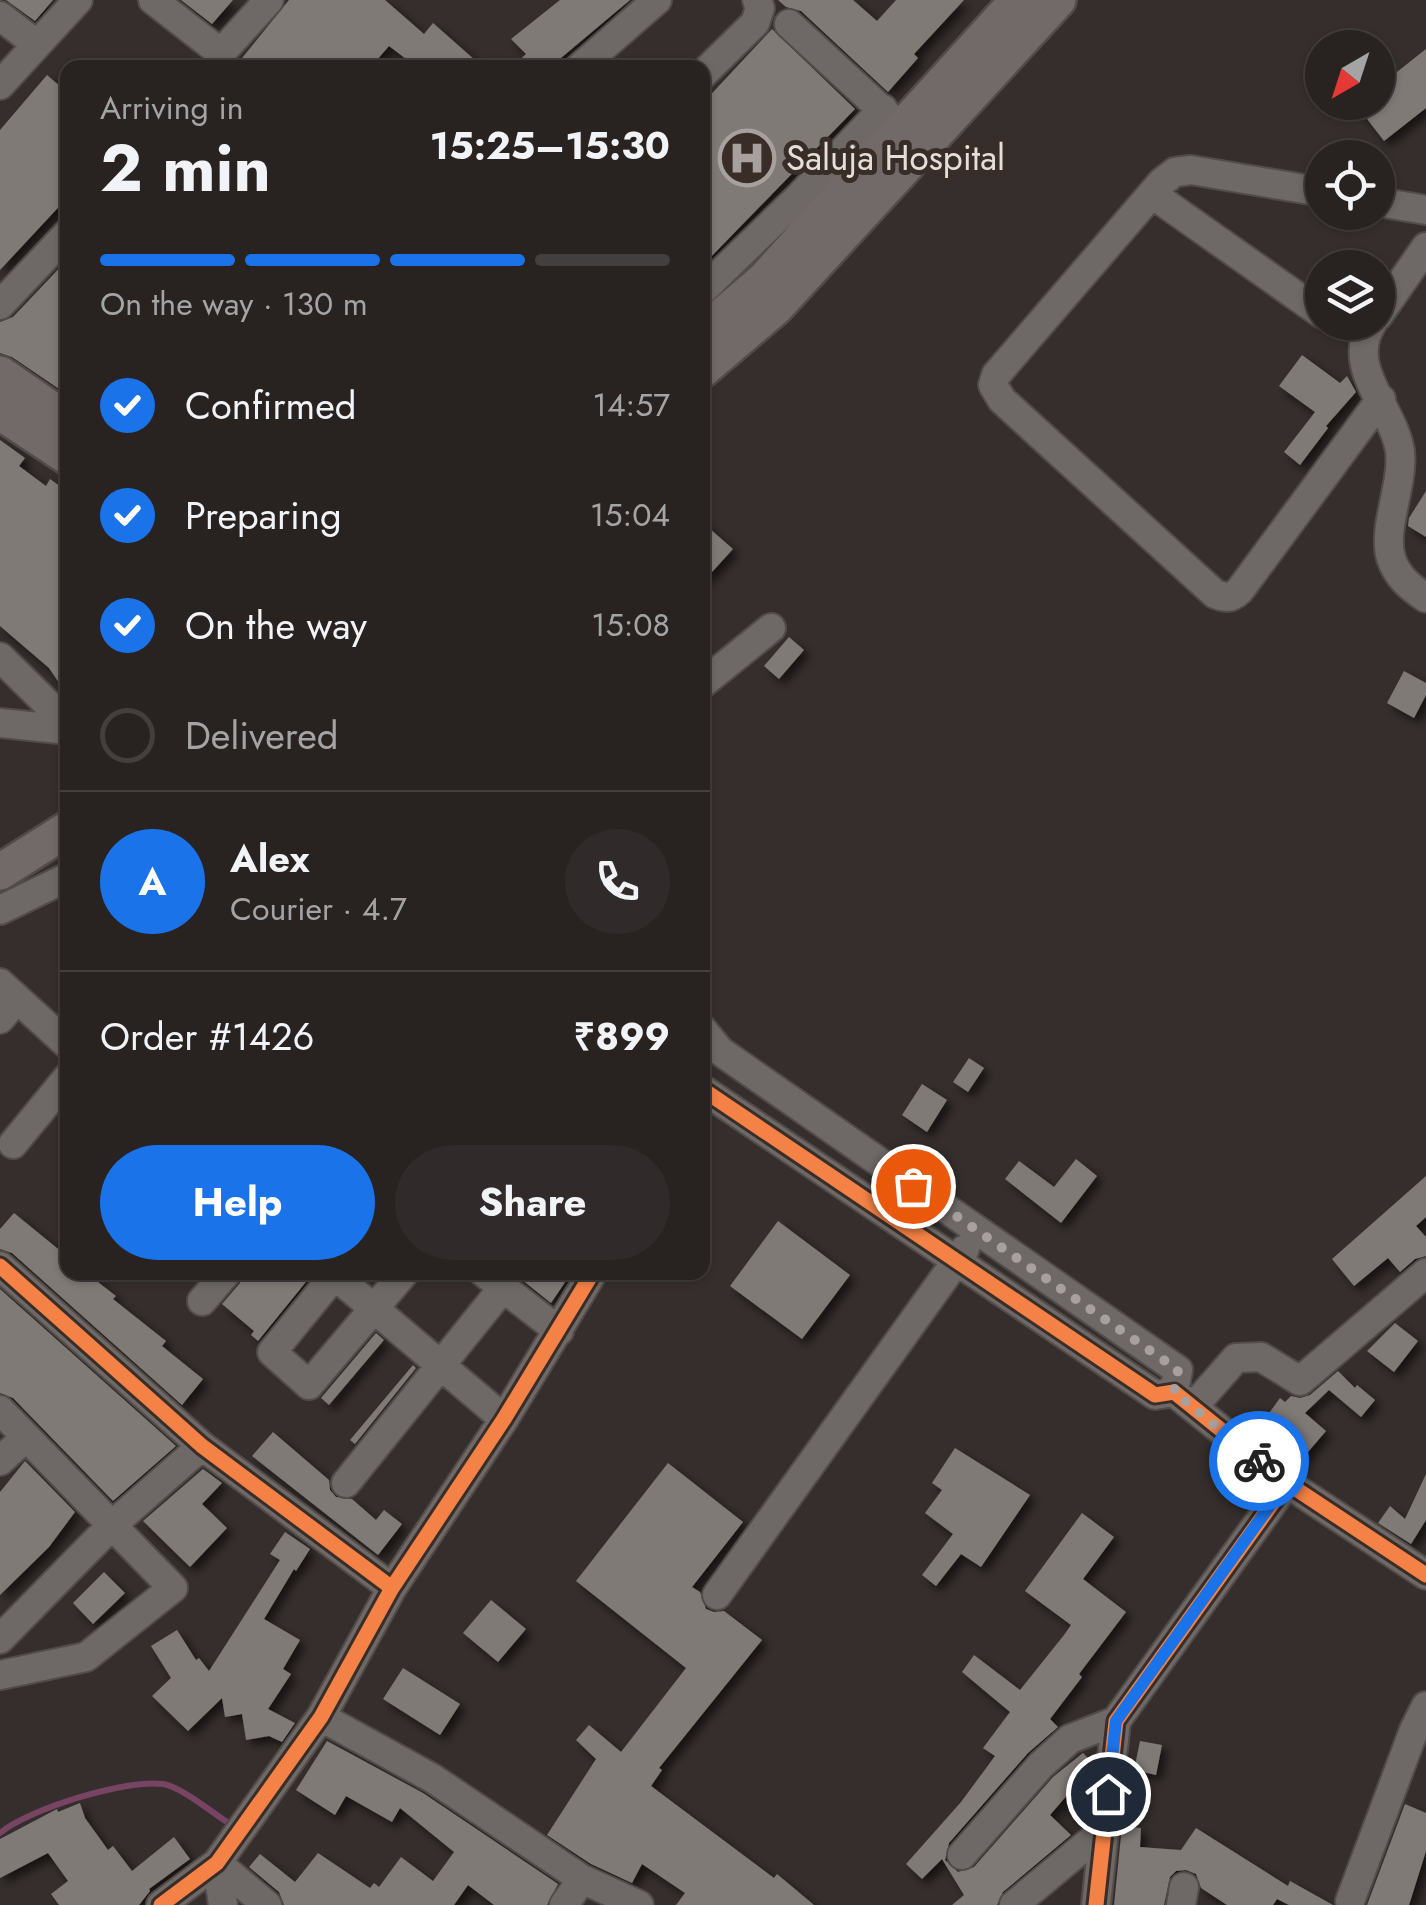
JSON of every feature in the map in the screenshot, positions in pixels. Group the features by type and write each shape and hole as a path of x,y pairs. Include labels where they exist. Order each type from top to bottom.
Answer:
{"main road":[{"path":"710,326 764,280 1018,0"},
{"path":"710,363 776,306 902,128 1058,0"},
{"path":"0,374 60,415"},
{"path":"0,412 60,453"},
{"path":"0,872 60,835"},
{"path":"0,894 60,857"}],"street":[{"path":"0,85 78,0"},
{"path":"153,0 218,60 270,0"},
{"path":"588,60 658,0"},
{"path":"710,67 755,22 760,8 757,0"},
{"path":"0,16 35,44"},
{"path":"710,282 800,197 902,128 789,24"},
{"path":"1305,189 1191,170 1175,172 996,375 994,385 1002,400 1215,594 1225,598 1240,590 1380,399"},
{"path":"1152,194 1305,302"},
{"path":"1395,205 1426,210"},
{"path":"0,305 60,241"},
{"path":"1395,292 1426,247"},
{"path":"1366,340 1362,360 1400,455 1389,552 1395,570 1426,598"},
{"path":"710,677 770,628"},
{"path":"0,657 60,719"},
{"path":"0,723 60,727"},
{"path":"0,910 60,882"},
{"path":"6,1000 60,1039"},
{"path":"711,1040 1178,1370 1183,1400"},
{"path":"13,1144 60,1087"},
{"path":"710,1092 1155,1395 1183,1400 1286,1483 1426,1576"},
{"path":"717,1595 978,1232"},
{"path":"0,1266 202,1446 392,1588"},
{"path":"1183,1400 1236,1358 1261,1357 1300,1381 1426,1273"},
{"path":"202,1301 221,1280"},
{"path":"335,1280 272,1352 309,1384 399,1280"},
{"path":"344,1280 504,1420"},
{"path":"161,1905 217,1863 321,1717 392,1588 504,1420 588,1280"},
{"path":"346,1483 440,1366 492,1281 558,1331"},
{"path":"0,1410 173,1588 86,1656 0,1675"},
{"path":"0,1460 26,1437"},
{"path":"0,1639 111,1526 202,1446"},
{"path":"1096,1905 1116,1721 1286,1483"},
{"path":"1350,1901 1426,1706"},
{"path":"321,1717 432,1778 582,1878 639,1905"},
{"path":"962,1855 1040,1766 1070,1739 1116,1721"},
{"path":"1014,1905 1104,1830"},
{"path":"217,1863 223,1905"},
{"path":"217,1863 267,1905"},
{"path":"564,1905 582,1878"}],"building":[{"path":"6,0 53,0 35,21"},
{"path":"181,0 233,0 212,24"},
{"path":"289,0 385,0 424,34 433,23 475,60 407,60 389,46 377,60 240,60"},
{"path":"560,0 630,0 559,60 520,60 526,54 511,39"},
{"path":"778,0 853,0 877,21 896,0 964,0 914,54 918,58 888,92 801,11"},
{"path":"772,29 855,109 710,258 710,95"},
{"path":"1426,49 1426,108 1383,140 1368,120 1395,120 1395,74"},
{"path":"47,75 60,86 60,206 0,270 0,130"},
{"path":"60,267 60,390 0,353 0,322 13,317"},
{"path":"1302,355 1340,383 1347,376 1356,392 1326,426 1300,465 1284,452 1315,412 1279,386"},
{"path":"0,440 25,458 19,466 46,486 50,479 60,486 60,684 49,668 0,626"},
{"path":"1426,491 1426,537 1408,526"},
{"path":"710,529 733,549 710,574"},
{"path":"789,637 804,650 779,679 764,666"},
{"path":"1404,671 1426,683 1426,695 1414,718 1387,703"},
{"path":"969,1058 984,1068 968,1092 953,1082"},
{"path":"922,1084 947,1100 927,1132 902,1115"},
{"path":"1076,1159 1097,1176 1061,1223 1005,1179 1019,1161 1054,1187"},
{"path":"1426,1176 1426,1217 1416,1226 1426,1237 1426,1256 1415,1259 1400,1272 1388,1258 1354,1286 1332,1259"},
{"path":"14,1213 60,1250 60,1280 95,1280 166,1341 162,1346 203,1379 182,1405 12,1253 0,1249 0,1229"},
{"path":"778,1221 850,1275 802,1339 730,1286"},
{"path":"308,1280 258,1341 251,1335 254,1331 222,1304 240,1283"},
{"path":"522,1280 567,1280 551,1303"},
{"path":"0,1289 176,1446 113,1501 13,1398 0,1393"},
{"path":"1395,1323 1418,1341 1394,1372 1367,1351"},
{"path":"376,1333 384,1340 329,1405 321,1398"},
{"path":"413,1365 416,1368 355,1444 350,1440"},
{"path":"1338,1371 1375,1400 1361,1417 1329,1390 1305,1413 1326,1431 1296,1466 1254,1434 1280,1398 1285,1402 1291,1396 1310,1395"},
{"path":"273,1432 329,1480 336,1497 352,1499 376,1520 384,1510 402,1524 378,1555 252,1456"},
{"path":"955,1448 1030,1495 981,1567 961,1554 936,1586 922,1575 953,1534 925,1513 942,1490 932,1483"},
{"path":"25,1461 75,1512 49,1547 0,1595 0,1492"},
{"path":"668,1463 743,1522 692,1587 700,1592 706,1609 724,1611 762,1640 659,1768 662,1770 651,1786 774,1878 777,1874 814,1905 676,1905 685,1893 642,1864 632,1883 591,1864 547,1835 596,1759 576,1740 589,1725 621,1752 686,1668 576,1581"},
{"path":"203,1469 222,1483 202,1504 227,1528 190,1567 143,1521"},
{"path":"1426,1474 1426,1520 1411,1544 1378,1523 1390,1506 1405,1519"},
{"path":"1082,1513 1114,1537 1083,1579 1126,1612 1050,1719 1058,1727 1028,1753 949,1843 945,1860 958,1872 974,1867 1053,1777 1083,1753 1094,1764 1050,1815 1071,1835 1003,1892 997,1905 952,1905 964,1895 942,1859 922,1879 906,1864 961,1802 995,1756 983,1748 1010,1712 962,1672 974,1655 1020,1690 1064,1635 1071,1625 1025,1591"},
{"path":"285,1532 310,1549 264,1619 300,1640 283,1669 291,1674 268,1709 295,1723 282,1742 269,1736 246,1740 242,1714 225,1717 222,1698 188,1731 152,1696 171,1678 151,1646 177,1630 196,1660 199,1658 209,1671 280,1560 270,1554"},
{"path":"104,1572 125,1593 93,1624 73,1603"},
{"path":"491,1600 526,1629 498,1662 463,1633"},
{"path":"403,1668 460,1704 440,1735 383,1699"},
{"path":"327,1741 423,1793 558,1884 547,1905 494,1905 468,1885 454,1905 284,1905 279,1892 249,1867 260,1854 295,1882 318,1853 370,1888 374,1883 379,1887 401,1857 433,1881 454,1852 400,1808 392,1822 346,1796 335,1815 296,1790"},
{"path":"1140,1741 1162,1745 1156,1775 1134,1770"},
{"path":"80,1803 85,1818 108,1850 113,1846 132,1871 174,1837 190,1859 149,1889 139,1905 59,1905 51,1894 68,1881 48,1853 0,1878 0,1839 57,1809 58,1812"},
{"path":"1405,1804 1426,1813 1426,1851 1409,1905 1367,1905"},
{"path":"1122,1826 1141,1828 1140,1847 1181,1850 1196,1828 1288,1886 1290,1881 1333,1905 1289,1905 1277,1899 1273,1905 1227,1905 1201,1888 1196,1874 1186,1870 1176,1871 1170,1877 1164,1905 1114,1905"}],"waterway":[{"path":"0,1833 54,1806 102,1791 146,1784 163,1784 178,1790 230,1824"}],"cycle path":[{"path":"710,1094 1155,1395 1174,1392 1287,1483 1426,1575"},
{"path":"0,1266 202,1446 392,1588"},
{"path":"161,1905 217,1863 321,1717 392,1588 504,1419 588,1280"},
{"path":"1096,1905 1116,1721 1287,1483"}],"way so far":[{"path":"913,1186 1178,1370 1174,1392 1259,1461"}],"place":[{"name":"Saluja Hospital","path":"747,158"}],"route":[{"path":"1108,1794 1116,1721 1286,1483 1259,1461"}]}
